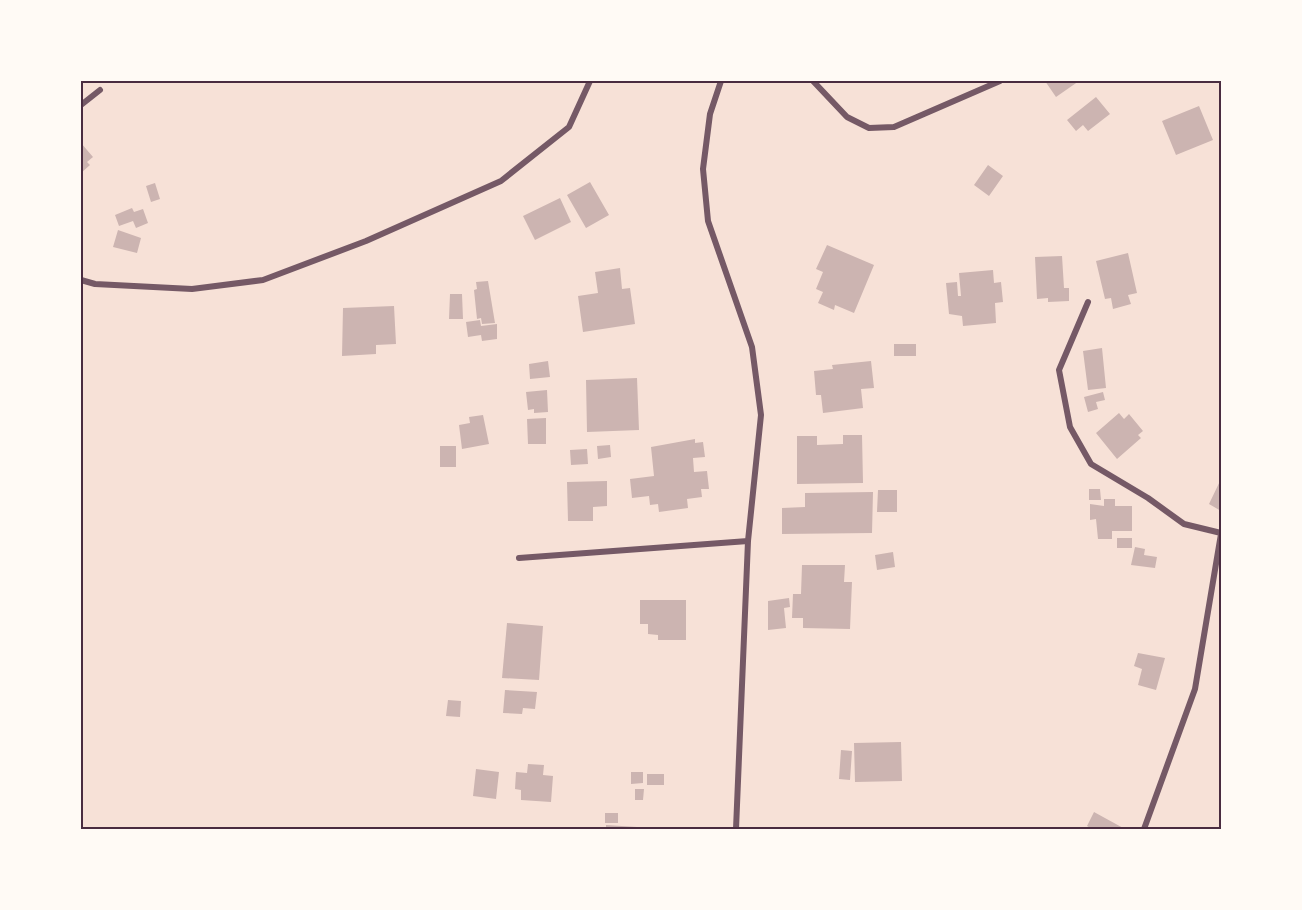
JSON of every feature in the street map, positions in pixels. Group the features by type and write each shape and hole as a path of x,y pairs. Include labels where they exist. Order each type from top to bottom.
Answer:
{"street":[{"path":"81,280 95,284 192,289 263,280 366,241 501,181 569,127 590,81"},
{"path":"721,81 710,114 703,170 708,221 752,347 761,415 748,541 736,829"},
{"path":"813,81 847,117 869,128 894,127 1000,81"},
{"path":"81,105 100,90"},
{"path":"1088,302 1059,370 1070,427 1091,464 1148,498 1184,524 1221,533 1195,689 1144,829"},
{"path":"519,558 748,541"}],"building":[{"path":"1045,81 1079,81 1056,97"},
{"path":"1096,97 1110,114 1088,131 1083,125 1076,131 1067,120"},
{"path":"1199,106 1213,140 1176,155 1162,121"},
{"path":"81,143 93,157 87,162 90,165 81,173"},
{"path":"988,165 1003,176 989,196 974,185"},
{"path":"590,182 609,215 586,228 567,195"},
{"path":"155,183 160,199 151,202 146,186"},
{"path":"560,198 571,222 535,240 523,216"},
{"path":"132,208 134,212 143,209 148,223 136,228 133,221 119,226 115,215"},
{"path":"118,230 141,238 137,253 113,247"},
{"path":"827,245 874,265 854,313 835,305 834,310 818,303 823,292 816,289 823,272 816,269"},
{"path":"1128,253 1137,293 1128,295 1131,304 1113,309 1111,298 1105,299 1096,261"},
{"path":"1062,256 1064,288 1069,288 1069,301 1048,302 1048,298 1037,299 1035,257"},
{"path":"620,268 622,289 630,288 635,324 583,332 578,296 598,293 595,272"},
{"path":"993,270 994,283 1001,282 1003,302 995,303 996,323 963,326 962,316 949,314 946,283 957,282 958,296 961,296 959,273"},
{"path":"488,281 495,323 482,324 481,318 477,319 474,290 477,289 476,282"},
{"path":"450,294 462,294 463,319 449,319"},
{"path":"394,306 396,344 376,345 376,354 342,356 343,308"},
{"path":"480,320 481,326 497,324 497,339 482,341 481,335 468,337 466,322"},
{"path":"894,344 916,344 916,356 894,356"},
{"path":"1102,348 1106,388 1088,390 1083,351"},
{"path":"548,361 550,377 530,379 529,364"},
{"path":"871,361 874,388 861,389 863,408 823,413 821,395 816,395 814,371 833,369 832,365"},
{"path":"637,378 639,430 587,432 586,380"},
{"path":"547,390 548,412 534,413 534,409 528,410 526,392"},
{"path":"1103,392 1105,400 1096,402 1098,409 1088,412 1084,397"},
{"path":"1119,413 1124,419 1129,414 1143,431 1138,435 1141,438 1117,459 1096,433"},
{"path":"483,415 489,444 462,449 459,425 470,423 469,417"},
{"path":"546,418 546,444 528,444 527,419"},
{"path":"843,435 862,435 863,483 797,484 797,436 817,436 817,445 843,444"},
{"path":"695,439 695,443 703,442 705,457 693,458 694,472 707,471 709,489 701,489 702,497 687,499 688,508 659,512 658,504 650,505 649,496 632,498 630,479 654,476 651,447"},
{"path":"610,445 611,457 598,459 597,446"},
{"path":"440,446 456,446 456,467 440,467"},
{"path":"587,449 588,464 571,465 570,450"},
{"path":"1221,479 1221,511 1209,504"},
{"path":"607,481 607,506 593,507 593,521 568,521 567,482"},
{"path":"1089,489 1100,489 1101,500 1089,500"},
{"path":"878,490 897,490 897,512 877,512"},
{"path":"873,492 872,533 782,534 782,508 805,507 805,493"},
{"path":"1104,499 1115,499 1115,506 1132,506 1132,531 1112,531 1112,539 1098,539 1096,519 1090,520 1090,504 1104,506"},
{"path":"1117,538 1132,538 1132,548 1117,548"},
{"path":"1135,547 1145,549 1144,555 1157,557 1155,568 1131,565"},
{"path":"893,552 895,567 877,570 875,555"},
{"path":"802,565 845,565 844,582 852,582 850,629 803,628 803,618 792,618 793,594 801,594"},
{"path":"789,598 790,607 784,608 786,628 768,630 768,601"},
{"path":"640,600 686,600 686,640 658,640 658,635 648,634 648,624 640,624"},
{"path":"507,623 543,626 539,680 502,678"},
{"path":"1138,653 1165,658 1156,690 1138,685 1142,669 1134,666"},
{"path":"505,690 537,692 535,709 523,708 522,714 503,713"},
{"path":"448,700 461,701 460,717 446,716"},
{"path":"901,742 902,781 855,782 854,743"},
{"path":"841,750 852,751 850,780 839,779"},
{"path":"528,764 544,765 543,775 553,776 551,802 521,800 521,790 515,789 516,772 527,773"},
{"path":"476,769 499,772 496,799 473,796"},
{"path":"631,772 643,772 643,783 631,784"},
{"path":"647,774 664,774 664,785 647,785"},
{"path":"635,789 644,789 643,800 635,800"},
{"path":"1094,812 1125,829 1092,829 1087,826"},
{"path":"605,813 618,813 618,823 605,823"},
{"path":"606,825 637,827 637,829 606,829"}]}
